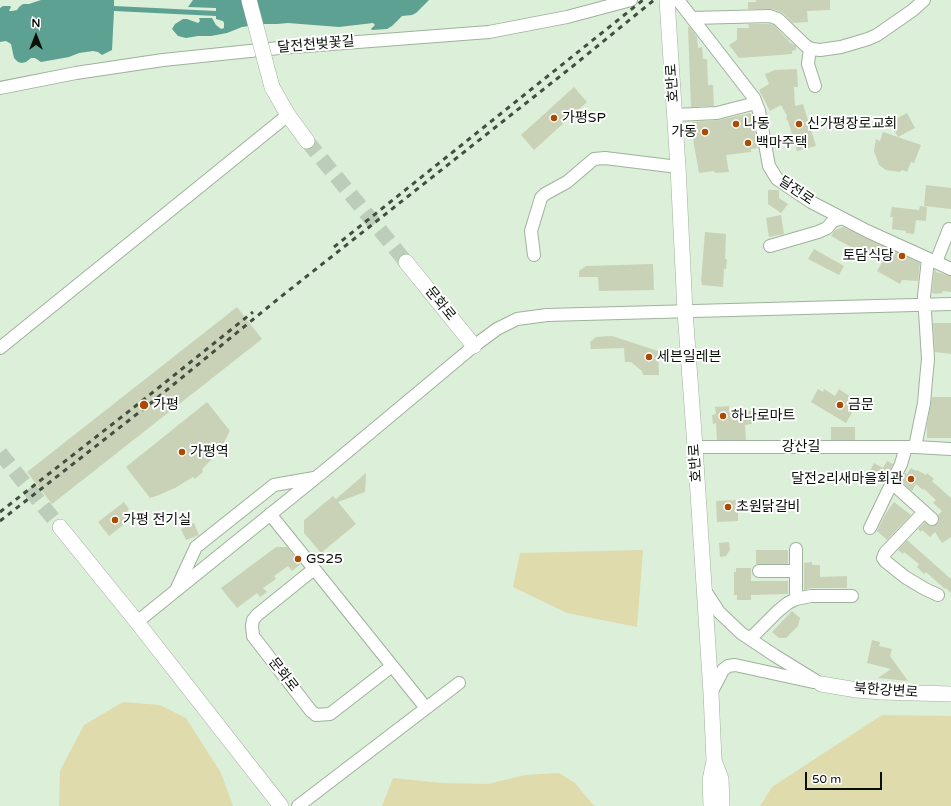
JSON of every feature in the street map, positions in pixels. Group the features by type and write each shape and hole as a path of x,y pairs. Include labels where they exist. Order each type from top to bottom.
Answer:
{"main road":[{"path":"248,0 272,87 288,115 307,141"},
{"name":"호반로","path":"667,0 675,115 685,311 711,693 714,760 710,780 711,806"},
{"name":"문화로","path":"406,262 474,346"},
{"path":"60,527 137,622 281,806"},
{"name":"북한강변로","path":"821,684 857,690 882,692 951,694"},
{"name":"호반로","path":"714,760 721,779 722,806"}],"street":[{"name":"달전천벚꽃길","path":"0,88 76,73 163,60 308,45 489,32 567,17 631,0"},
{"name":"달전로","path":"678,0 750,92 756,103 767,162 773,176 782,184 842,218 951,270"},
{"path":"692,18 753,16 774,17 803,44 810,48 820,50 841,47 877,35 913,10 924,0"},
{"path":"810,48 808,64 815,86"},
{"path":"675,115 721,112 756,103"},
{"path":"0,348 288,115"},
{"path":"534,255 530,230 541,198 545,194 567,182 594,159 605,158 678,167"},
{"path":"770,246 818,232 827,228 833,221 842,218"},
{"path":"870,528 910,447 924,403 928,358 924,304 932,261 949,229"},
{"path":"137,622 316,477 474,346 497,329 516,319 530,316 951,304"},
{"name":"강산길","path":"695,447 910,447 951,449"},
{"path":"176,591 196,547 274,485 316,477"},
{"path":"892,483 928,515 885,553 883,558 885,562 905,577 938,595"},
{"path":"270,514 426,708"},
{"path":"796,549 796,598"},
{"name":"문화로","path":"314,569 258,614 253,620 252,626 253,636 311,711 316,715 330,714 392,666"},
{"path":"759,571 796,571"},
{"path":"704,588 720,612 730,623 750,639 821,684"},
{"path":"750,639 778,611 796,598 811,596 852,596"},
{"path":"711,693 723,670 728,666 735,665 821,684"},
{"path":"298,806 458,683"},
{"name":"호반로","path":"721,779 728,806"}],"shaded area":[{"path":"643,550 637,627 567,613 513,587 520,553"},
{"path":"123,702 160,705 186,718 221,773 233,806 59,806 60,771 84,725"},
{"path":"882,715 951,716 951,806 760,806 772,787"},
{"path":"559,773 575,783 594,806 382,806 393,778 443,783 488,784 525,775"}],"water":[{"path":"41,0 114,0 114,6 216,11 216,8 188,7 193,0 429,0 416,13 402,16 387,29 372,30 371,29 375,25 373,23 339,27 288,23 262,24 242,27 227,33 211,36 186,38 178,36 172,29 175,24 183,19 198,23 200,21 199,18 212,18 216,25 221,29 224,28 224,23 223,21 216,19 216,16 114,11 112,50 102,55 93,51 41,62 35,58 31,58 26,62 18,62 14,58 11,44 6,41 0,42 0,8 3,6 10,6 9,11 12,11 17,10 23,4 29,4"}],"building":[{"path":"756,0 830,0 830,10 807,11 808,22 793,23 783,13 773,9 748,9 748,2 756,2"},
{"path":"748,24 774,25 788,39 789,42 796,46 796,50 792,51 792,54 739,58 729,45 737,40 737,28 749,28"},
{"path":"688,27 690,27 697,37 698,48 702,47 703,59 707,59 708,85 713,85 714,106 691,107"},
{"path":"797,69 798,87 794,87 795,106 803,104 816,146 797,151 788,121 786,119 787,116 781,105 770,111 759,90 769,84 765,74 775,70"},
{"name":"가평SP","path":"574,87 587,102 534,150 521,135"},
{"path":"751,113 758,148 751,149 751,152 726,155 729,172 715,173 714,171 699,173 693,139 693,122 719,120"},
{"path":"907,113 915,128 898,137 890,122"},
{"path":"883,132 921,145 914,163 911,162 907,172 902,170 900,172 886,170 879,165 874,151 876,139 880,141"},
{"path":"926,185 951,188 951,209 924,206"},
{"path":"768,190 779,190 779,198 788,204 781,213 768,204"},
{"path":"920,206 927,207 926,221 916,220 914,234 892,229 893,217 890,217 892,207 919,210"},
{"path":"781,215 784,234 769,237 766,218"},
{"path":"843,227 920,263 918,281 902,280 900,284 877,271 882,262 867,257 858,256 860,252 831,236 835,230"},
{"path":"705,232 726,234 725,259 727,259 726,269 724,269 723,287 702,285 701,282"},
{"path":"814,249 844,266 839,275 808,259"},
{"path":"653,264 654,290 599,291 598,277 579,277 579,271 586,266"},
{"path":"934,270 936,272 951,276 951,292 943,291 942,293 932,293"},
{"path":"237,307 262,339 52,504 27,472"},
{"path":"933,323 951,323 951,354 935,352"},
{"path":"612,336 658,351 659,375 643,375 642,371 631,362 625,362 624,348 591,349 590,342 596,337"},
{"path":"818,389 823,392 824,389 835,396 839,389 851,397 849,402 856,406 846,423 811,402"},
{"path":"932,397 951,397 951,438 927,438 927,425"},
{"name":"가평역","path":"207,402 230,431 221,448 202,469 203,472 195,479 193,477 175,488 150,498 126,467"},
{"path":"729,406 729,412 751,411 752,424 745,425 746,440 717,440 716,423 713,424 712,415 716,414 715,407"},
{"path":"831,427 855,427 855,440 831,440"},
{"path":"887,461 893,464 885,480 870,471 874,463 883,468"},
{"path":"911,468 926,475 927,473 934,479 932,481 951,498 951,537 942,543 935,532 930,537 922,530 921,532 918,529 925,522 931,526 937,524 939,520 938,515 942,511 933,503 936,500 924,489 923,490 916,484 912,491 901,481 905,473 907,474"},
{"path":"366,473 365,492 338,502 356,524 321,553 304,533 304,520 333,496 336,499"},
{"path":"738,500 738,521 717,522 716,501"},
{"name":"가평 전기실","path":"124,502 129,509 127,511 132,518 109,536 98,522"},
{"path":"894,502 911,515 887,540 877,531 886,513"},
{"path":"194,523 199,535 186,540 181,529"},
{"path":"907,540 951,579 951,593 926,572 924,574 917,567 919,564 904,552 903,554 898,550"},
{"path":"729,542 730,550 726,556 720,557 719,543"},
{"path":"276,547 287,547 301,564 292,571 288,566 274,576 276,579 263,588 267,592 260,597 257,593 237,608 221,588"},
{"path":"756,550 788,550 788,564 756,564"},
{"path":"812,562 812,565 820,565 820,577 847,576 847,588 811,588 804,590 804,563"},
{"path":"736,568 751,568 751,581 788,581 788,594 751,595 751,600 737,600 737,595 734,595 734,572 736,572"},
{"path":"792,611 800,618 798,626 786,638 779,638 772,632"},
{"path":"872,640 880,642 879,646 892,649 890,656 908,681 878,678 891,669 867,663"}],"tunnel":[{"path":"307,141 406,262"},
{"path":"0,453 60,527"}],"railway":[{"path":"334,247 643,0"},
{"path":"0,521 146,407 278,299 573,66 654,0"},
{"path":"0,512 253,312"}],"place":[{"name":"가평SP","path":"554,118"},
{"name":"나동","path":"736,124"},
{"name":"신가평장로교회","path":"799,124"},
{"name":"가동","path":"705,132"},
{"name":"백마주택","path":"748,143"},
{"name":"토담식당","path":"902,256"},
{"name":"세븐일레븐","path":"649,357"},
{"name":"가평","path":"144,405"},
{"name":"금문","path":"840,405"},
{"name":"하나로마트","path":"723,416"},
{"name":"가평역","path":"182,452"},
{"name":"달전2리새마을회관","path":"911,479"},
{"name":"초원닭갈비","path":"728,507"},
{"name":"가평 전기실","path":"115,520"},
{"name":"GS25","path":"298,559"}]}
